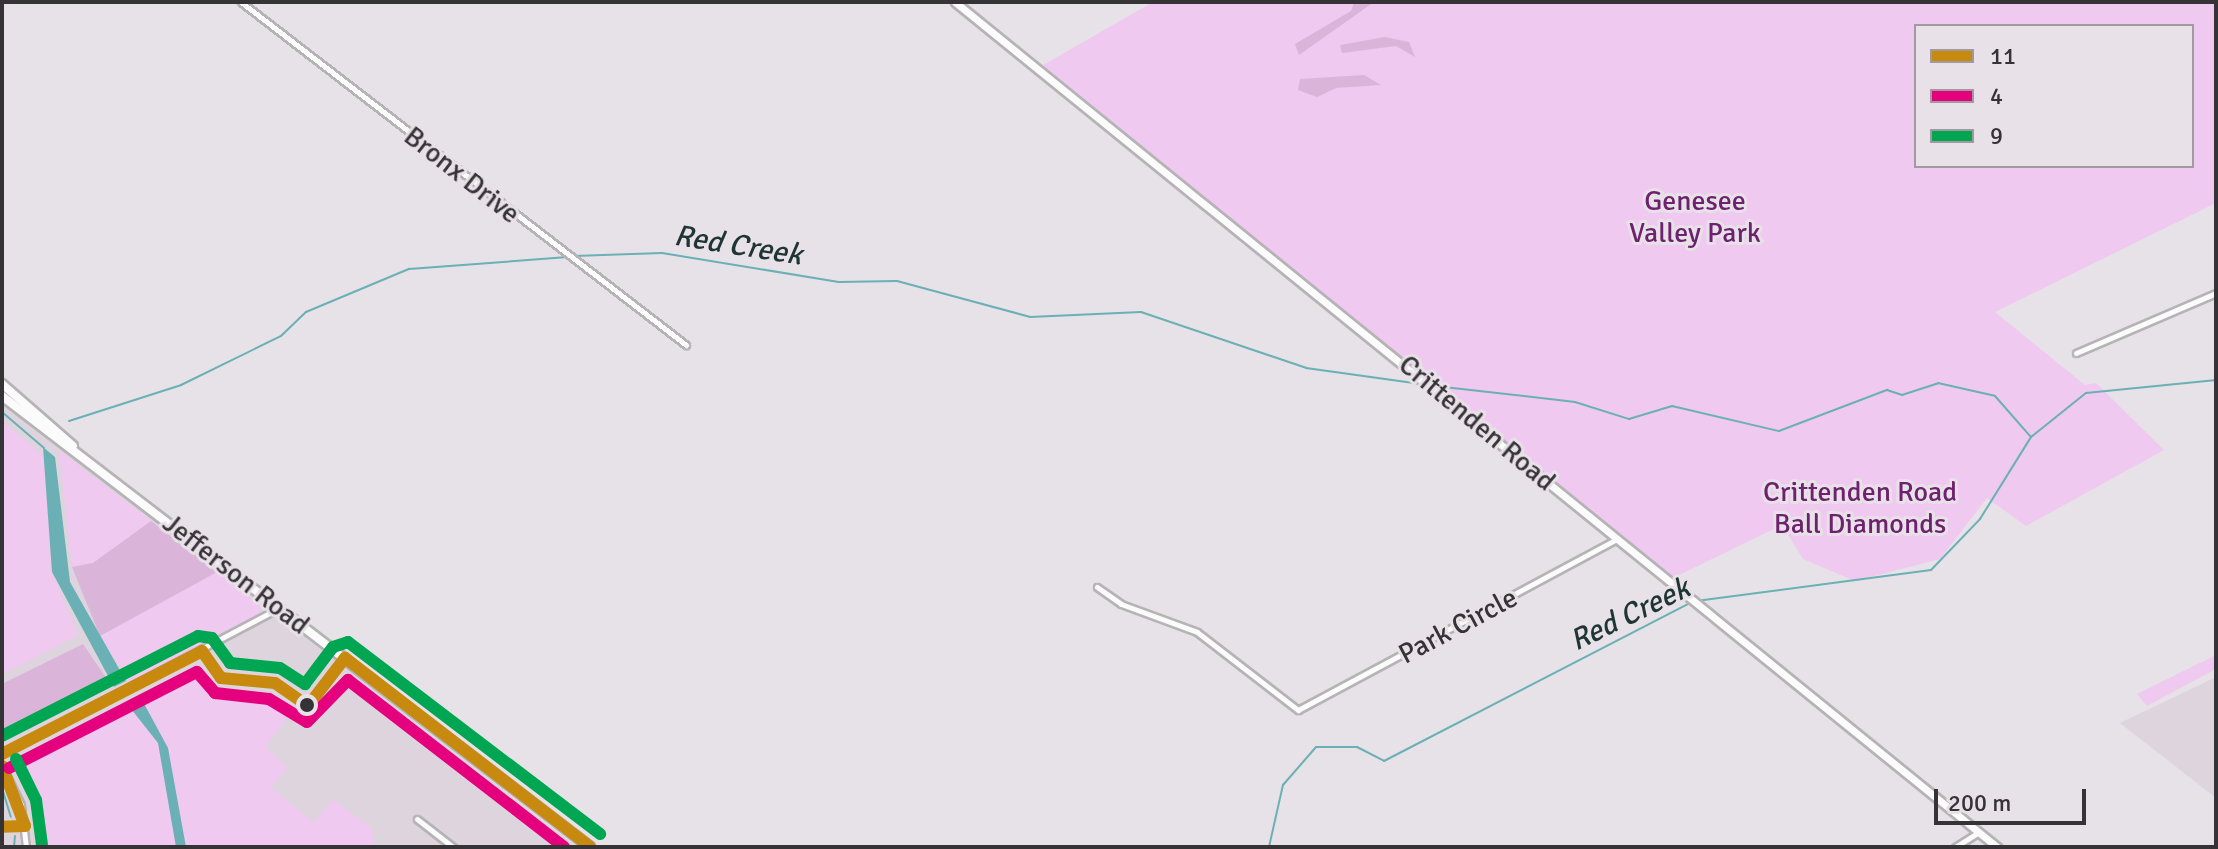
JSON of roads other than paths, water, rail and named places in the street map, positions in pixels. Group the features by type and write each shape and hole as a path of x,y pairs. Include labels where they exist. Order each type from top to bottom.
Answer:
{"main road":[{"name":"Jefferson Road","path":"2,384 73,446"},
{"name":"Jefferson Road","path":"2,396 73,446 590,847"}],"street":[{"name":"Bronx Drive","path":"241,2 686,345"},
{"name":"Crittenden Road","path":"955,2 1696,608 1997,847"},
{"path":"2076,353 2216,293"},
{"name":"Park Circle","path":"1097,587 1121,604 1197,632 1298,710 1615,540"},
{"path":"2,754 280,607"},
{"path":"2,766 25,826 26,847"},
{"path":"417,819 453,847"},
{"path":"2,827 25,826"},
{"path":"1955,847 1979,832"}],"water":[{"path":"43,447 55,457 70,582 126,681 114,687 52,572"},
{"path":"141,698 168,748 186,847 176,847 158,743 128,705"}],"waterway":[{"name":"Red Creek","path":"574,256 662,253 839,282 897,281 1030,317 1141,312 1306,368 1421,384"},
{"name":"Red Creek","path":"69,421 181,385 281,336 306,312 409,269 568,257"},
{"name":"Red Creek","path":"1696,601 1931,570 1980,519 2031,437 2086,393 2216,380"},
{"name":"Red Creek","path":"1444,387 1575,402 1629,419 1672,406 1779,431 1887,390 1902,395 1938,383 1995,396 2030,436"},
{"name":"Red Creek","path":"2,412 44,448"},
{"name":"Red Creek","path":"1269,847 1283,785 1316,747 1357,747 1384,761 1690,603"},
{"path":"2,788 11,817"},
{"path":"14,847 15,836"}],"park label":[{"name":"Genesee Valley Park","path":"1695,217"},
{"name":"Crittenden Road Ball Diamonds","path":"1860,508"}]}
